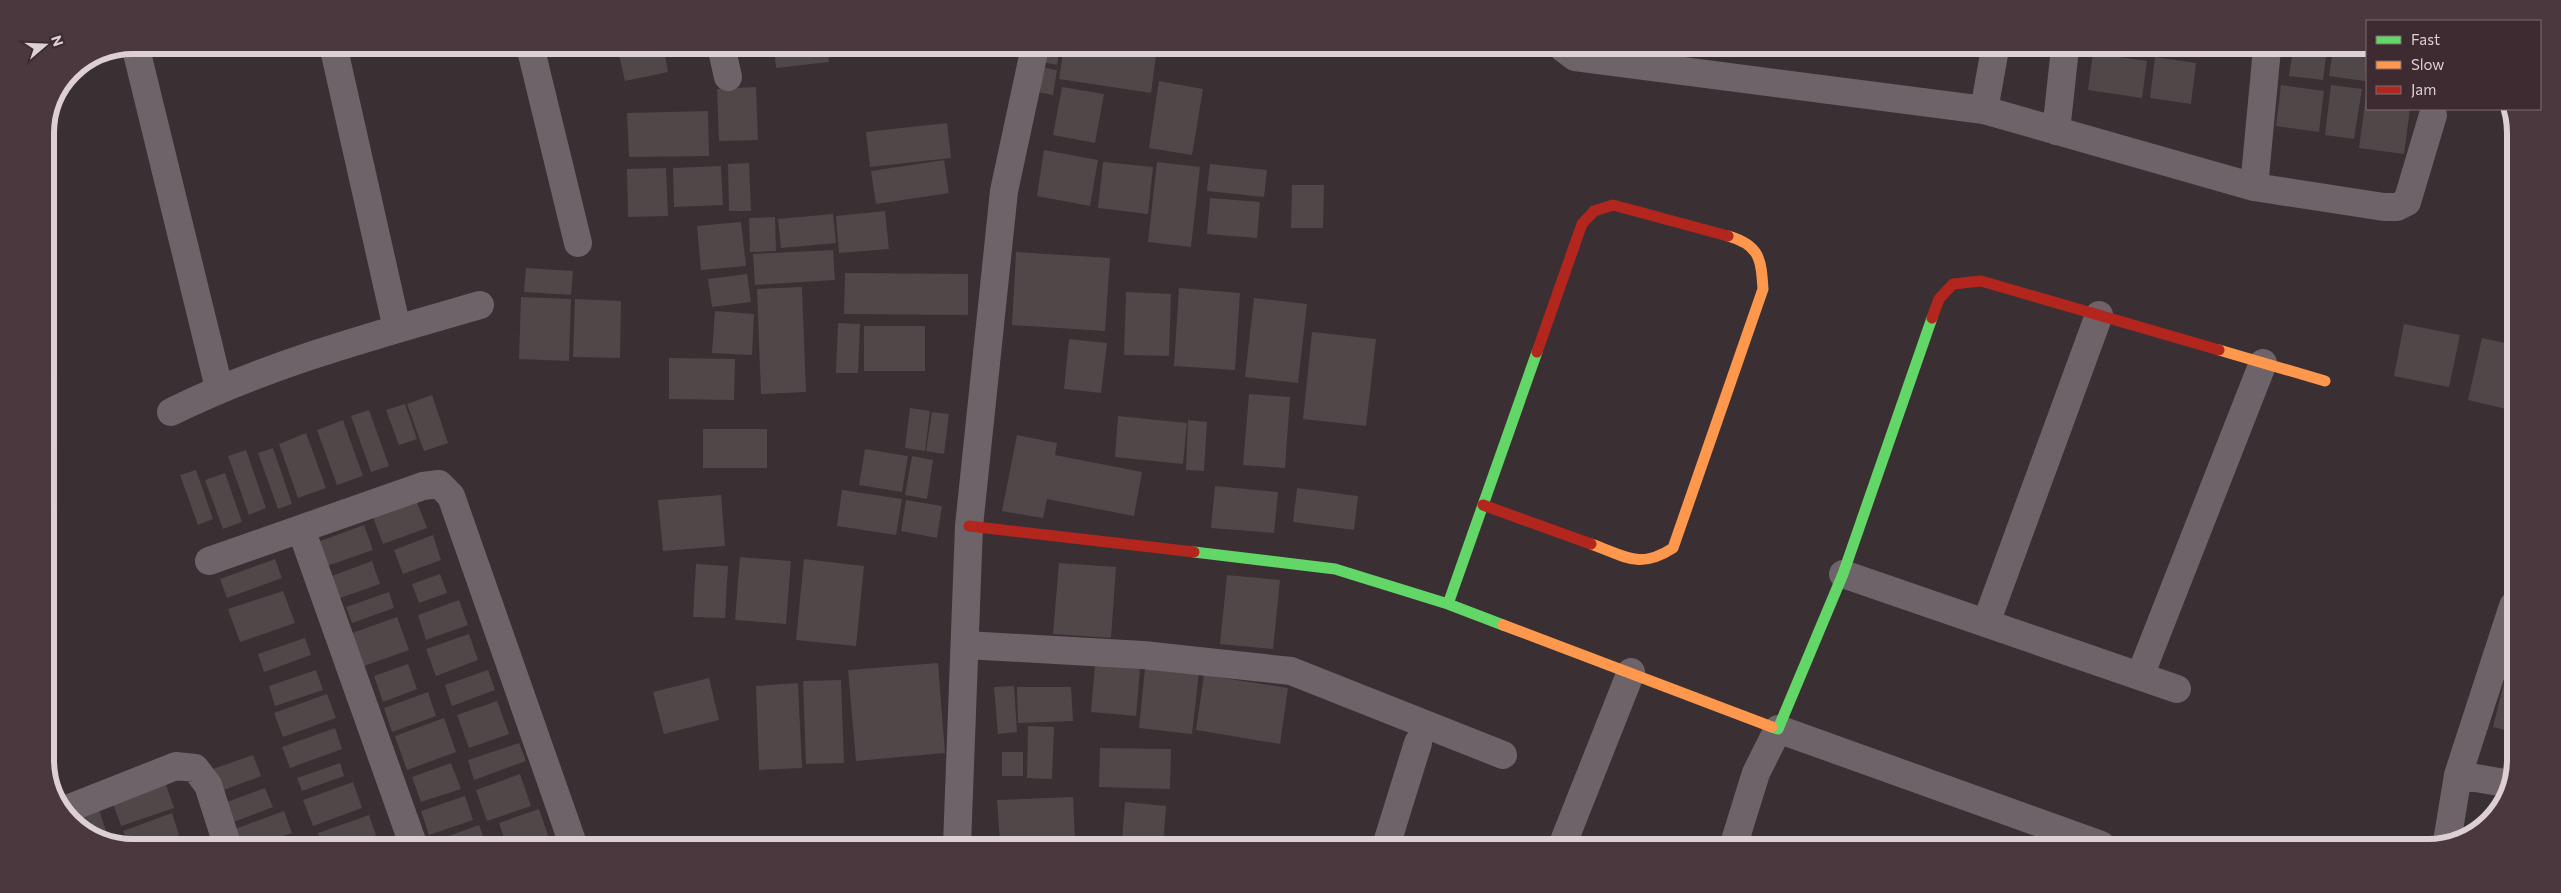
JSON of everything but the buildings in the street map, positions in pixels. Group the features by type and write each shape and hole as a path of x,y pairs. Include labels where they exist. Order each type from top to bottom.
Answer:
{"street":[{"path":"137,54 219,388"},
{"path":"335,54 397,329"},
{"path":"532,54 578,243"},
{"path":"723,54 728,77"},
{"path":"957,839 969,526 1004,191 1033,54"},
{"path":"1571,54 1575,57 1984,110 2254,187 2384,207 2397,207 2407,202 2433,115"},
{"path":"1984,110 1994,54"},
{"path":"2056,131 2064,54"},
{"path":"2254,187 2267,54"},
{"path":"1448,604 1482,505 1582,224 1594,211 1613,205 1745,241 1761,259 1763,289 1673,548 1659,557 1640,561 1482,505"},
{"path":"1735,839 1756,773 1778,729 1843,574 1939,299 1953,284 1981,281 2326,381"},
{"path":"171,412 219,388 397,329 480,305"},
{"path":"1986,623 2099,315"},
{"path":"2140,676 2263,363"},
{"path":"209,561 423,486 439,484 451,496 571,839"},
{"path":"969,526 1335,569 1448,604 1778,729 2084,839"},
{"path":"302,529 411,839"},
{"path":"1843,574 2177,689"},
{"path":"2448,837 2458,775 2507,624"},
{"path":"966,645 1144,655 1291,671 1502,755"},
{"path":"1565,839 1631,672"},
{"path":"1388,839 1418,742"},
{"path":"69,808 176,766 195,768 208,785 226,839"},
{"path":"2458,775 2504,783"}],"traffic: fast":[{"path":"1772,727 1778,729 1843,574 1932,318"},
{"path":"1448,604 1537,352"},
{"path":"1194,552 1335,569 1448,604 1503,625"}],"traffic: slow":[{"path":"1591,544 1632,559 1641,560 1661,555 1673,548 1763,289 1761,269 1757,255 1747,244 1728,236"},
{"path":"2219,350 2325,381"},
{"path":"1503,625 1772,727"}],"traffic: jam":[{"path":"1537,352 1582,224 1594,211 1613,205 1728,236"},
{"path":"1932,318 1939,299 1953,284 1981,281 2219,350"},
{"path":"1483,505 1591,544"},
{"path":"969,526 1194,552"}]}
